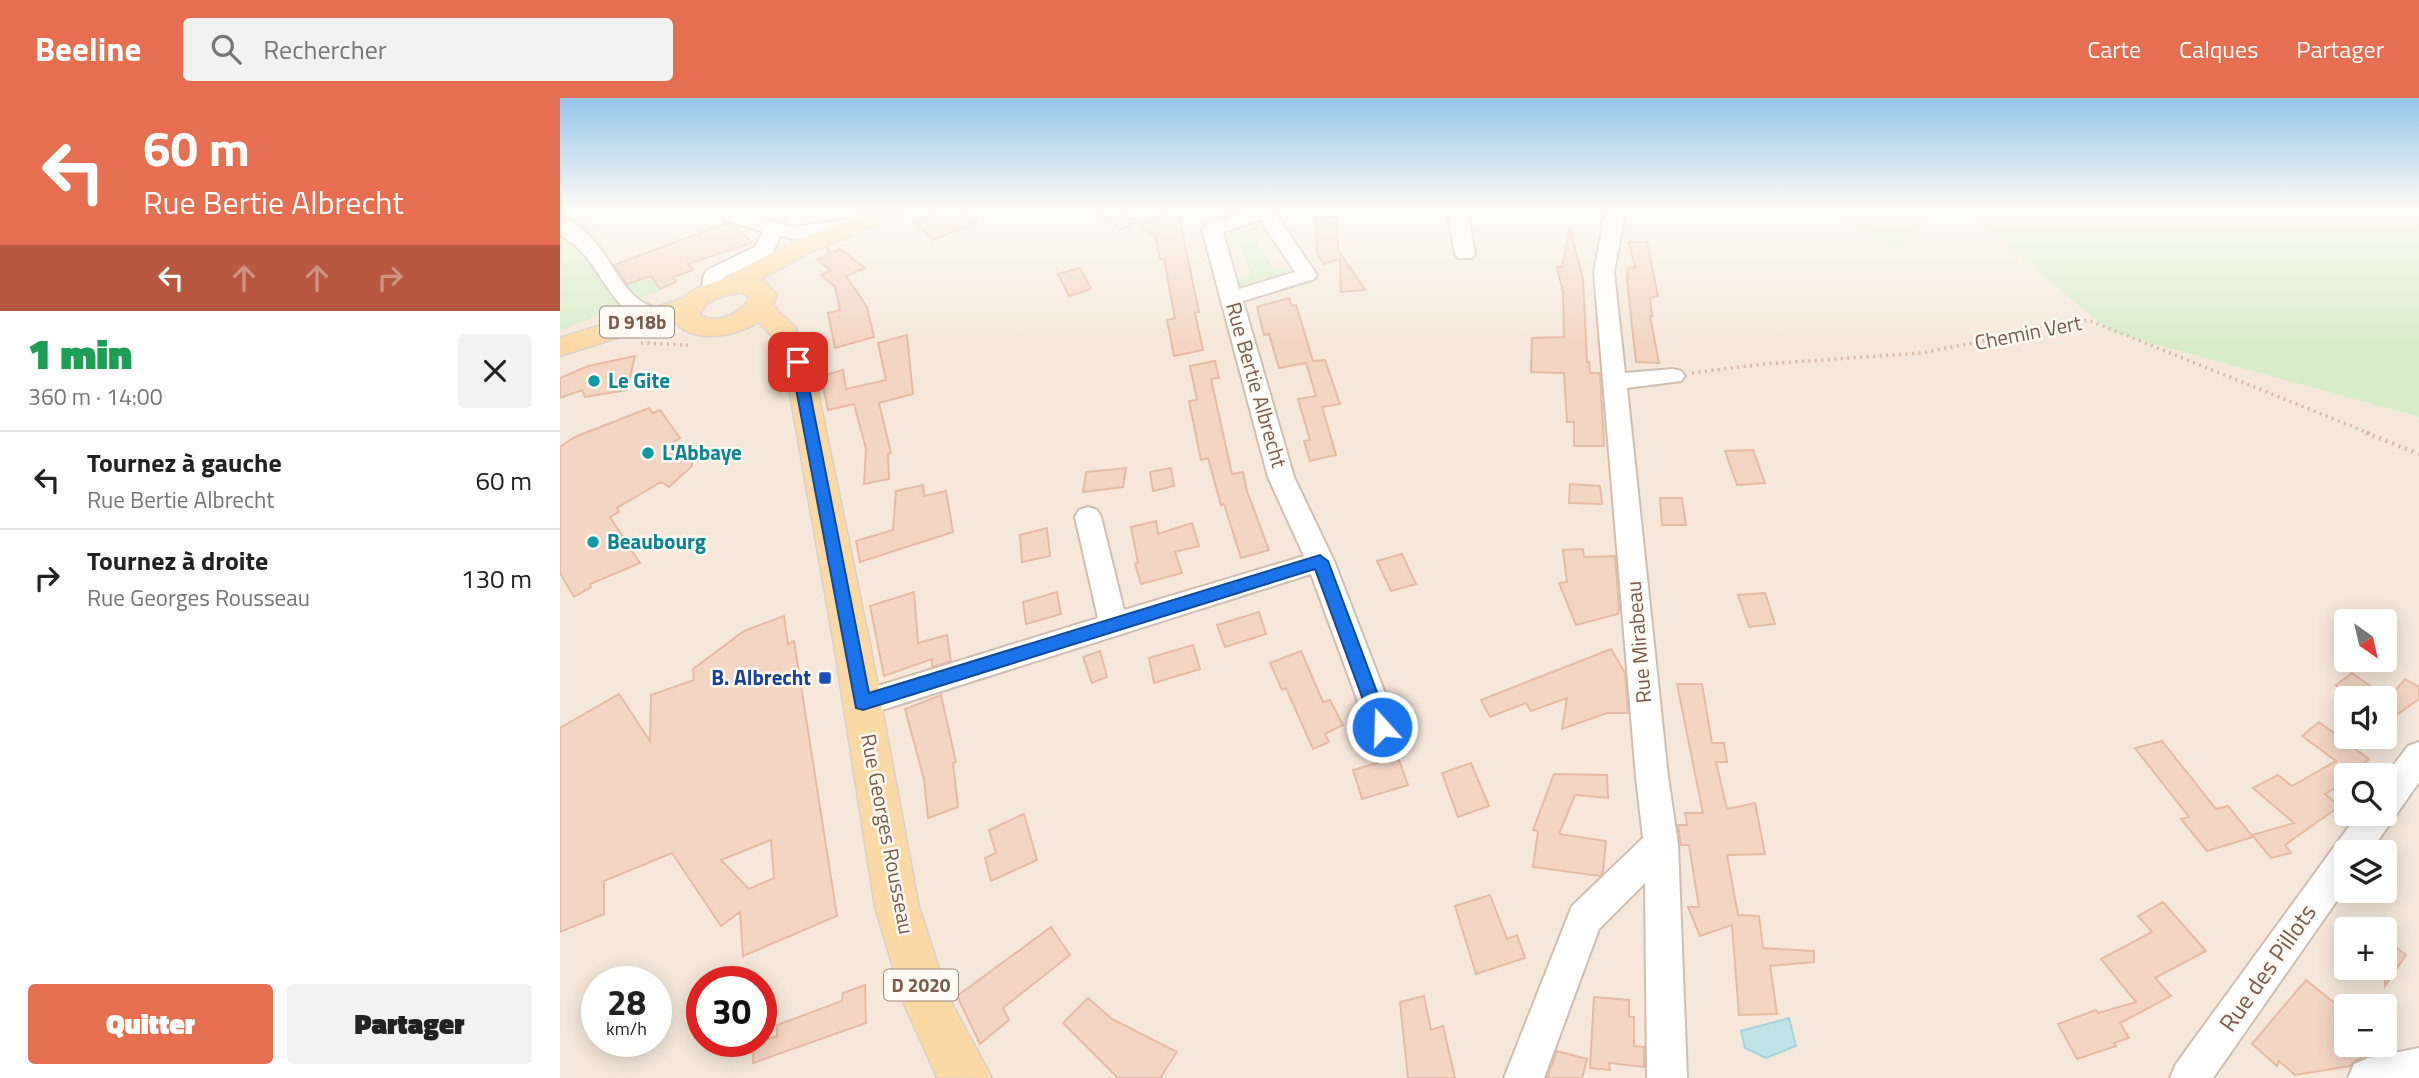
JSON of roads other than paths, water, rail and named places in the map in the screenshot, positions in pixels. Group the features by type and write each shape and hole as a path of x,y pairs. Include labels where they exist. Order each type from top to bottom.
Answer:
{"main road":[{"path":"704,310 774,254"},
{"path":"731,324 760,299 784,254"},
{"path":"704,310 749,285 760,299"},
{"name":"Rue Georges Rousseau","path":"760,299 793,342 812,425 897,908 928,1004 957,1072"},
{"path":"704,310 709,327 731,324 787,332"},
{"name":"D 918b","path":"572,343 654,317 704,310"},
{"name":"D 918b","path":"572,343 704,310"}],"street":[{"path":"594,254 629,303 654,317"},
{"name":"Rue Bertie Albrecht","path":"1219,254 1281,477 1320,561 1382,727"},
{"path":"1231,298 1307,275 1295,254"},
{"name":"Rue Mirabeau","path":"1607,254 1604,272 1651,777 1661,844 1667,1078"},
{"path":"1614,382 1673,376"},
{"path":"1088,517 1114,626"},
{"path":"863,703 1320,561"},
{"path":"2397,786 2419,755"},
{"path":"1524,1078 1585,918 1661,844"},
{"name":"Rue des Pillots","path":"2199,1076 2334,876"},
{"path":"2368,1078 2419,1067"}],"water":[{"path":"1789,1018 1796,1046 1766,1058 1745,1048 1741,1031"}],"place":[{"name":"Le Gite","path":"594,381"},
{"name":"L'Abbaye","path":"648,453"},
{"name":"Beaubourg","path":"593,542"},
{"name":"B. Albrecht","path":"825,678"}]}
